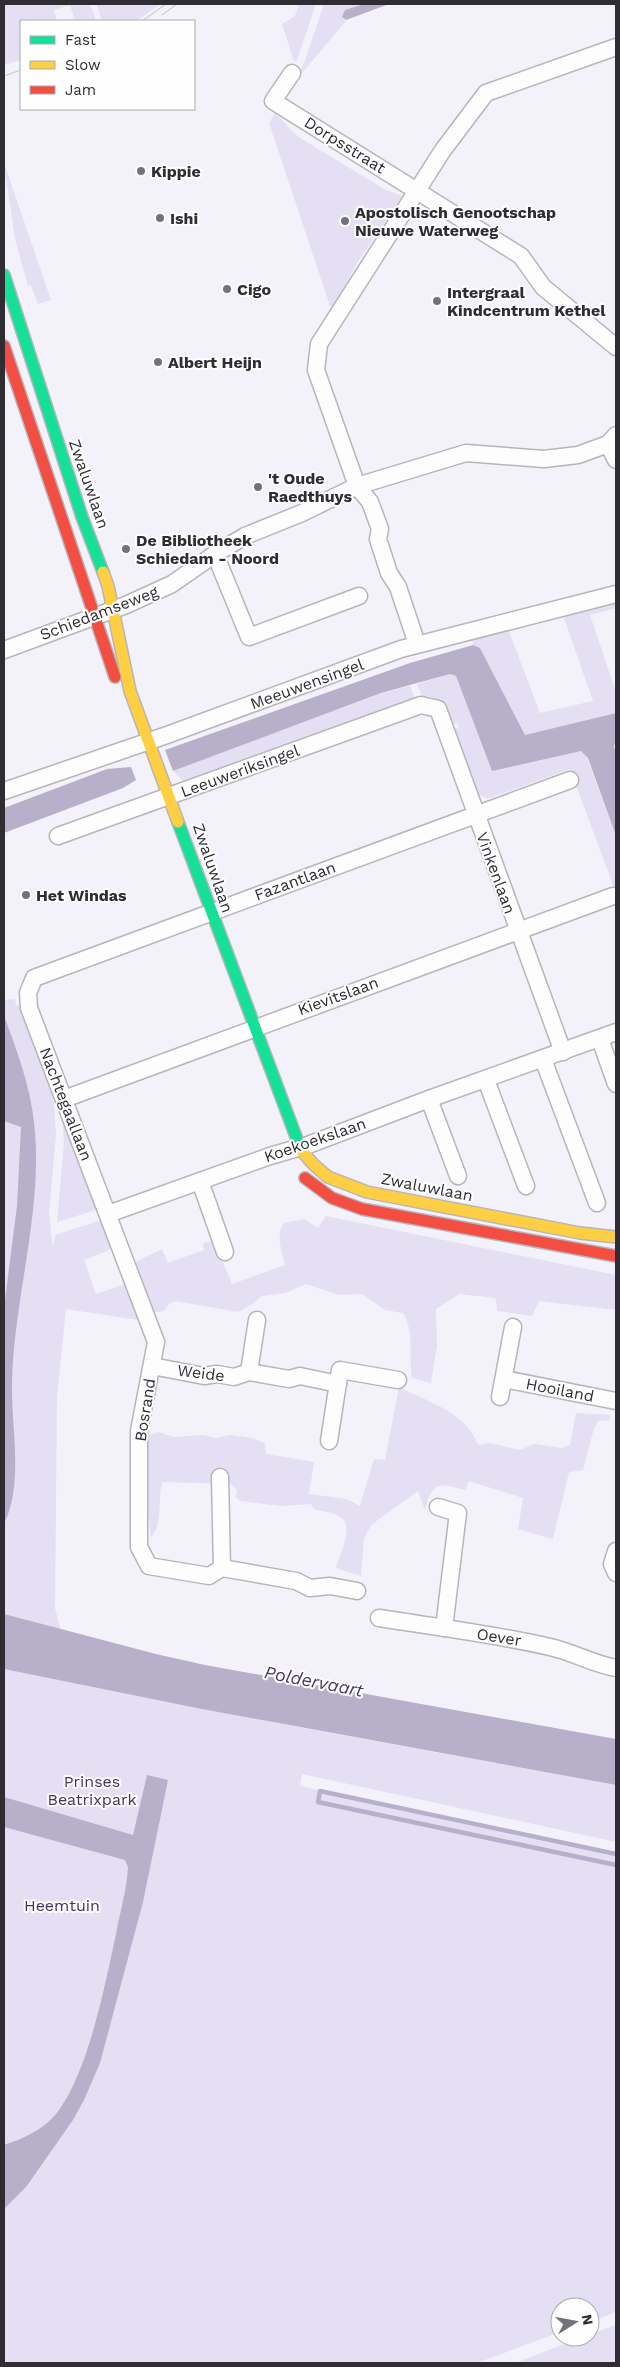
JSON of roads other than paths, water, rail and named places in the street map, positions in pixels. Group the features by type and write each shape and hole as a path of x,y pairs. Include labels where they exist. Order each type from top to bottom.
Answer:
{"main road":[{"name":"Zwaluwlaan","path":"4,275 82,517 108,586 139,743 159,800 179,820 202,916 292,1155 310,1184 332,1198 362,1209 616,1256"},
{"path":"5,355 94,616 123,708"},
{"name":"Zwaluwlaan","path":"292,1155 334,1181 368,1192 580,1233 616,1237"}],"street":[{"path":"417,644 398,587 389,573 378,539 380,530 370,502 357,486 316,370 319,344 443,150 486,93 616,47"},
{"name":"Dorpsstraat","path":"292,72 273,100 521,256 542,287 616,347"},
{"path":"5,355 28,354"},
{"path":"357,486 466,453 544,459 578,455 612,439 616,460"},
{"name":"Schiedamseweg","path":"4,650 114,609 172,584 245,536 302,513 357,486"},
{"path":"215,554 249,636 359,596"},
{"name":"Meeuwensingel","path":"4,791 417,644 616,594"},
{"name":"Leeuweriksingel","path":"58,836 421,705"},
{"name":"Vinkenlaan","path":"421,705 438,709 475,815 563,1052"},
{"name":"Fazantlaan","path":"28,993 34,978 570,780"},
{"name":"Kievitslaan","path":"64,1098 244,1030 613,896"},
{"name":"Nachtegaallaan","path":"28,993 28,1008 108,1214"},
{"name":"Koekoekslaan","path":"108,1214 200,1181 292,1155 429,1098 486,1080 616,1032"},
{"path":"600,1039 616,1084"},
{"path":"543,1059 597,1203"},
{"path":"486,1080 526,1186"},
{"path":"429,1098 458,1176"},
{"path":"200,1181 225,1252"},
{"name":"Bosrand","path":"108,1214 156,1342 139,1431 139,1547 149,1566 209,1576 222,1568 296,1581 310,1588 330,1586 357,1590"},
{"name":"Weide","path":"249,1372 257,1320"},
{"name":"Hooiland","path":"500,1397 513,1327"},
{"name":"Weide","path":"152,1366 204,1376 217,1374 234,1377 249,1372 289,1379 300,1376 338,1384"},
{"path":"329,1441 340,1370 398,1380"},
{"name":"Hooiland","path":"504,1379 616,1401"},
{"path":"220,1477 222,1568"},
{"path":"438,1507 458,1513 444,1628"},
{"path":"616,1551 612,1564 616,1573"},
{"name":"Oever","path":"379,1618 514,1638 559,1648 591,1663 616,1668"}],"waterway":[{"path":"616,1854 320,1791 318,1802 616,1865"}],"tram line":[{"path":"143,20 166,4"},
{"path":"162,15 177,4"},
{"path":"4,76 20,70"}],"place":[{"name":"Kippie","path":"141,171"},
{"name":"Ishi","path":"160,218"},
{"name":"Apostolisch Genootschap Nieuwe Waterweg","path":"345,221"},
{"name":"Cigo","path":"227,289"},
{"name":"Intergraal Kindcentrum Kethel","path":"437,301"},
{"name":"Albert Heijn","path":"158,362"},
{"name":"'t Oude Raedthuys","path":"258,487"},
{"name":"De Bibliotheek Schiedam - Noord","path":"126,549"},
{"name":"Het Windas","path":"26,895"}],"water label":[{"name":"Poldervaart","path":"314,1681"}],"park label":[{"name":"Prinses Beatrixpark","path":"92,1790"},
{"name":"Heemtuin","path":"62,1905"}]}
